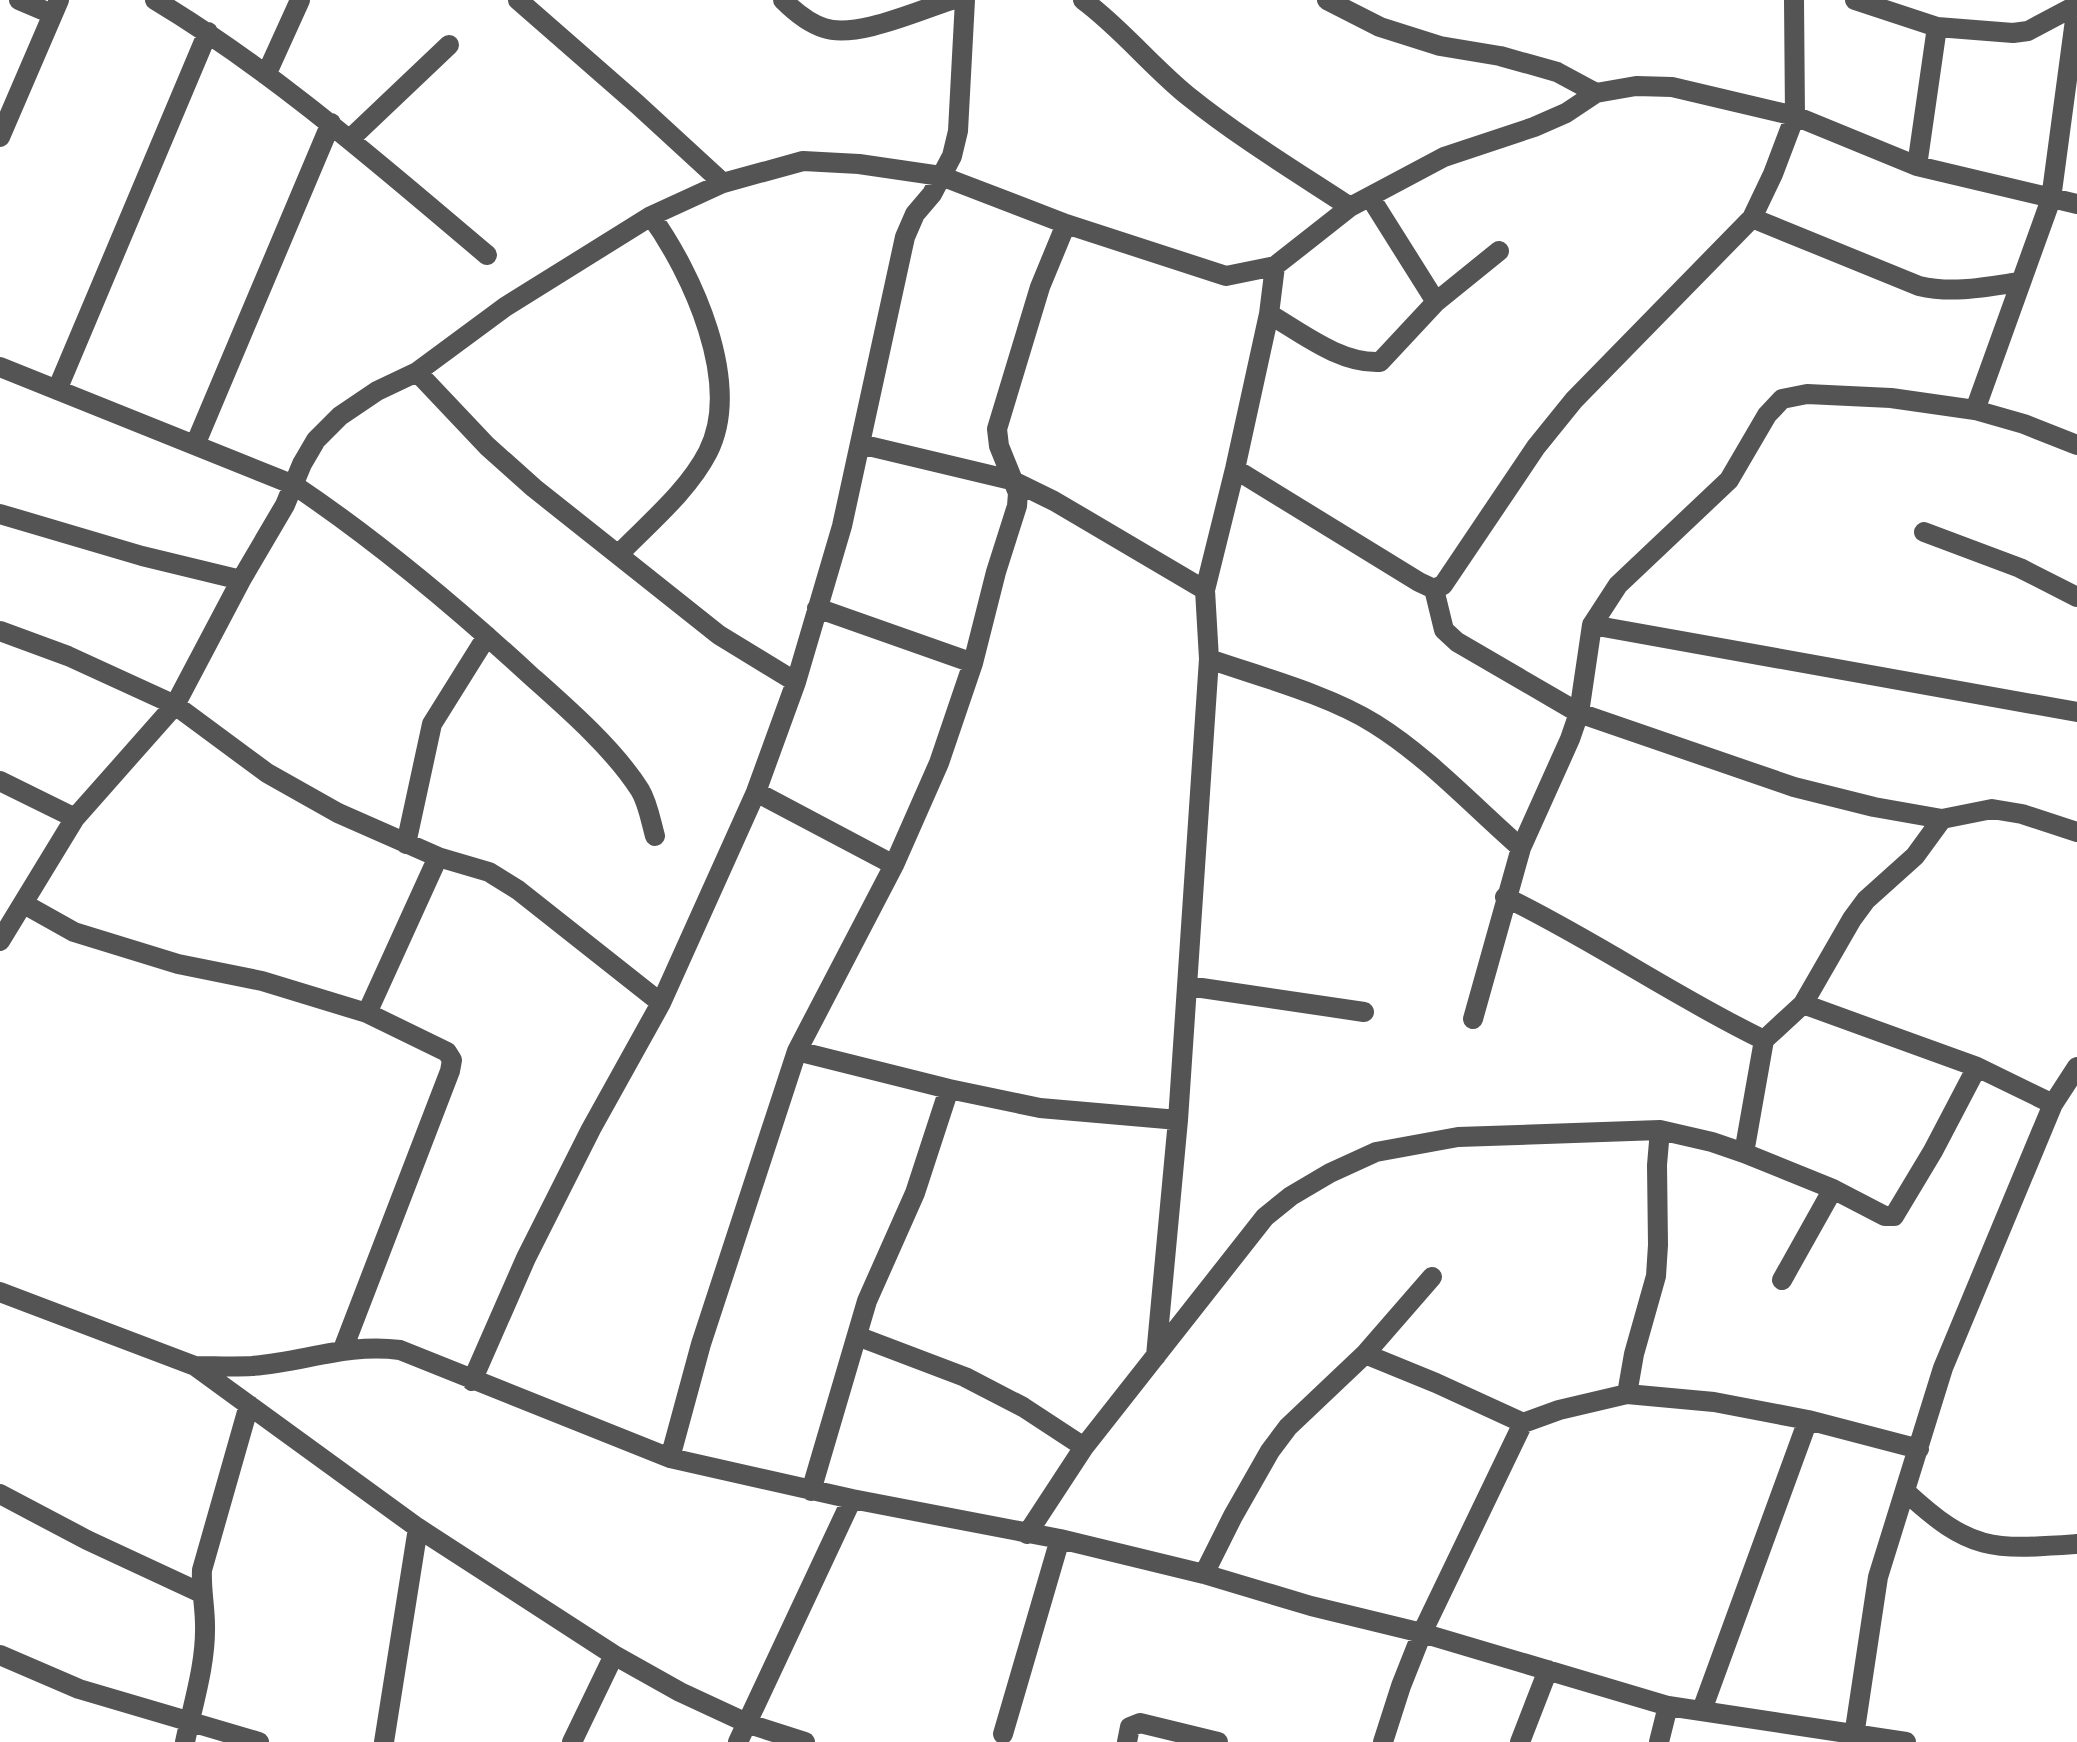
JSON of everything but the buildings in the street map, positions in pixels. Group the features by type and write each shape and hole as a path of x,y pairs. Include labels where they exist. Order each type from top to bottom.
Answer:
{"street":[{"path":"0,137 55,7 19,0"},
{"path":"155,0 208,32 331,123 487,255"},
{"path":"266,75 300,0"},
{"path":"518,0 723,183"},
{"path":"783,0 805,20 827,29 861,28 952,0"},
{"path":"472,1381 526,1258 591,1129 661,1003 756,792 796,682 842,526 905,237 915,214 932,194 952,156 958,131 965,0"},
{"path":"1083,0 1108,18 1185,93 1256,146 1350,207"},
{"path":"1327,0 1380,27 1440,46 1500,56 1557,72 1596,93"},
{"path":"1434,589 1451,577 1536,447 1574,400 1752,218 1795,116 1794,0"},
{"path":"1855,0 1937,27 2013,33 2028,31 2077,5"},
{"path":"1975,410 2051,199 2077,5"},
{"path":"1917,166 1937,27"},
{"path":"57,390 208,32"},
{"path":"350,139 449,45"},
{"path":"0,941 75,818 175,705 316,440 340,416 377,391 417,372 505,307 651,216 723,183 803,161 859,164 941,176 1066,224 1226,276 1246,274 1275,266 1350,207 1444,157 1534,127 1566,113 1596,93 1636,86 1672,87 1795,116 1917,166 2077,204"},
{"path":"195,445 331,123"},
{"path":"1370,197 1436,302"},
{"path":"619,554 696,473 710,449 718,410 713,346 701,304 678,258 651,216"},
{"path":"1752,218 1935,290 1953,291 2020,282"},
{"path":"670,1458 701,1344 797,1051 894,865 939,763 973,663 996,572 1017,506 1018,493 999,446 997,429 1040,287 1066,224"},
{"path":"1269,314 1342,355 1363,363 1380,362 1436,302 1499,251"},
{"path":"1156,1356 1178,1120 1209,659 1205,590 1269,314 1275,266"},
{"path":"0,367 294,485 393,556 576,716 642,793 655,836"},
{"path":"417,372 510,467 719,635 796,682"},
{"path":"1473,1019 1521,848 1579,713 1592,625 1618,585 1729,480 1767,415 1782,399 1807,394 1891,398 1975,410 2024,424 2077,445"},
{"path":"860,444 1011,480 1054,501 1205,590"},
{"path":"1235,469 1434,589"},
{"path":"0,514 142,556 241,580"},
{"path":"1924,532 2020,568 2077,597"},
{"path":"1434,589 1444,630 1457,642 1579,713 1794,787 1874,807 1942,819 1992,809 2022,814 2077,832"},
{"path":"817,608 973,663"},
{"path":"1592,625 2077,712"},
{"path":"0,631 68,656 175,705 267,773 338,813 438,857 489,872 518,890 661,1003"},
{"path":"406,844 432,724 487,636"},
{"path":"1209,659 1327,702 1373,723 1412,750 1521,848"},
{"path":"0,781 75,818"},
{"path":"756,792 894,865"},
{"path":"1744,1153 1764,1040 1803,1004 1866,900 1915,856 1942,819"},
{"path":"367,1013 438,857"},
{"path":"1505,897 1561,924 1616,960 1764,1040"},
{"path":"24,904 74,932 178,964 262,981 367,1013 447,1052 452,1060 343,1349"},
{"path":"1188,986 1364,1012"},
{"path":"1803,1004 1977,1067 2053,1104"},
{"path":"797,1051 1040,1108 1178,1120"},
{"path":"1027,1534 1084,1447 1265,1217 1291,1196 1342,1167 1376,1152 1458,1137 1660,1130 1744,1153 1833,1189 1885,1216 1894,1216 1933,1151 1977,1067"},
{"path":"1854,1736 1878,1577 1943,1368 2053,1104 2077,1067"},
{"path":"811,1491 879,1270 915,1193 949,1089"},
{"path":"1627,1394 1634,1354 1656,1276 1660,1130"},
{"path":"1782,1280 1833,1189"},
{"path":"1204,1574 1270,1451 1288,1427 1365,1354 1432,1277"},
{"path":"0,1292 195,1366 418,1528 614,1655 680,1692 749,1724 805,1742"},
{"path":"857,1336 965,1377 1023,1407 1084,1447"},
{"path":"195,1366 253,1366 343,1349 374,1347 400,1350 670,1458 811,1491 1060,1539 1204,1574 1311,1606 1422,1633 1668,1706 1702,1710 1810,1736 1854,1736 1906,1742"},
{"path":"1365,1354 1523,1423"},
{"path":"1383,1742 1422,1633 1523,1423 1559,1410 1627,1394 1714,1402 1808,1420 1919,1449"},
{"path":"187,1732 203,1652 202,1570 249,1405"},
{"path":"1702,1710 1808,1420"},
{"path":"1906,1492 1958,1534 1979,1543 2008,1548 2077,1544"},
{"path":"0,1494 87,1540 201,1593"},
{"path":"738,1742 852,1499"},
{"path":"384,1742 418,1528"},
{"path":"1003,1734 1060,1539"},
{"path":"0,1655 187,1732 259,1742"},
{"path":"572,1742 614,1655"},
{"path":"1520,1742 1548,1670"},
{"path":"1659,1742 1668,1706"},
{"path":"1127,1742 1130,1727 1140,1723 1218,1742"}]}
